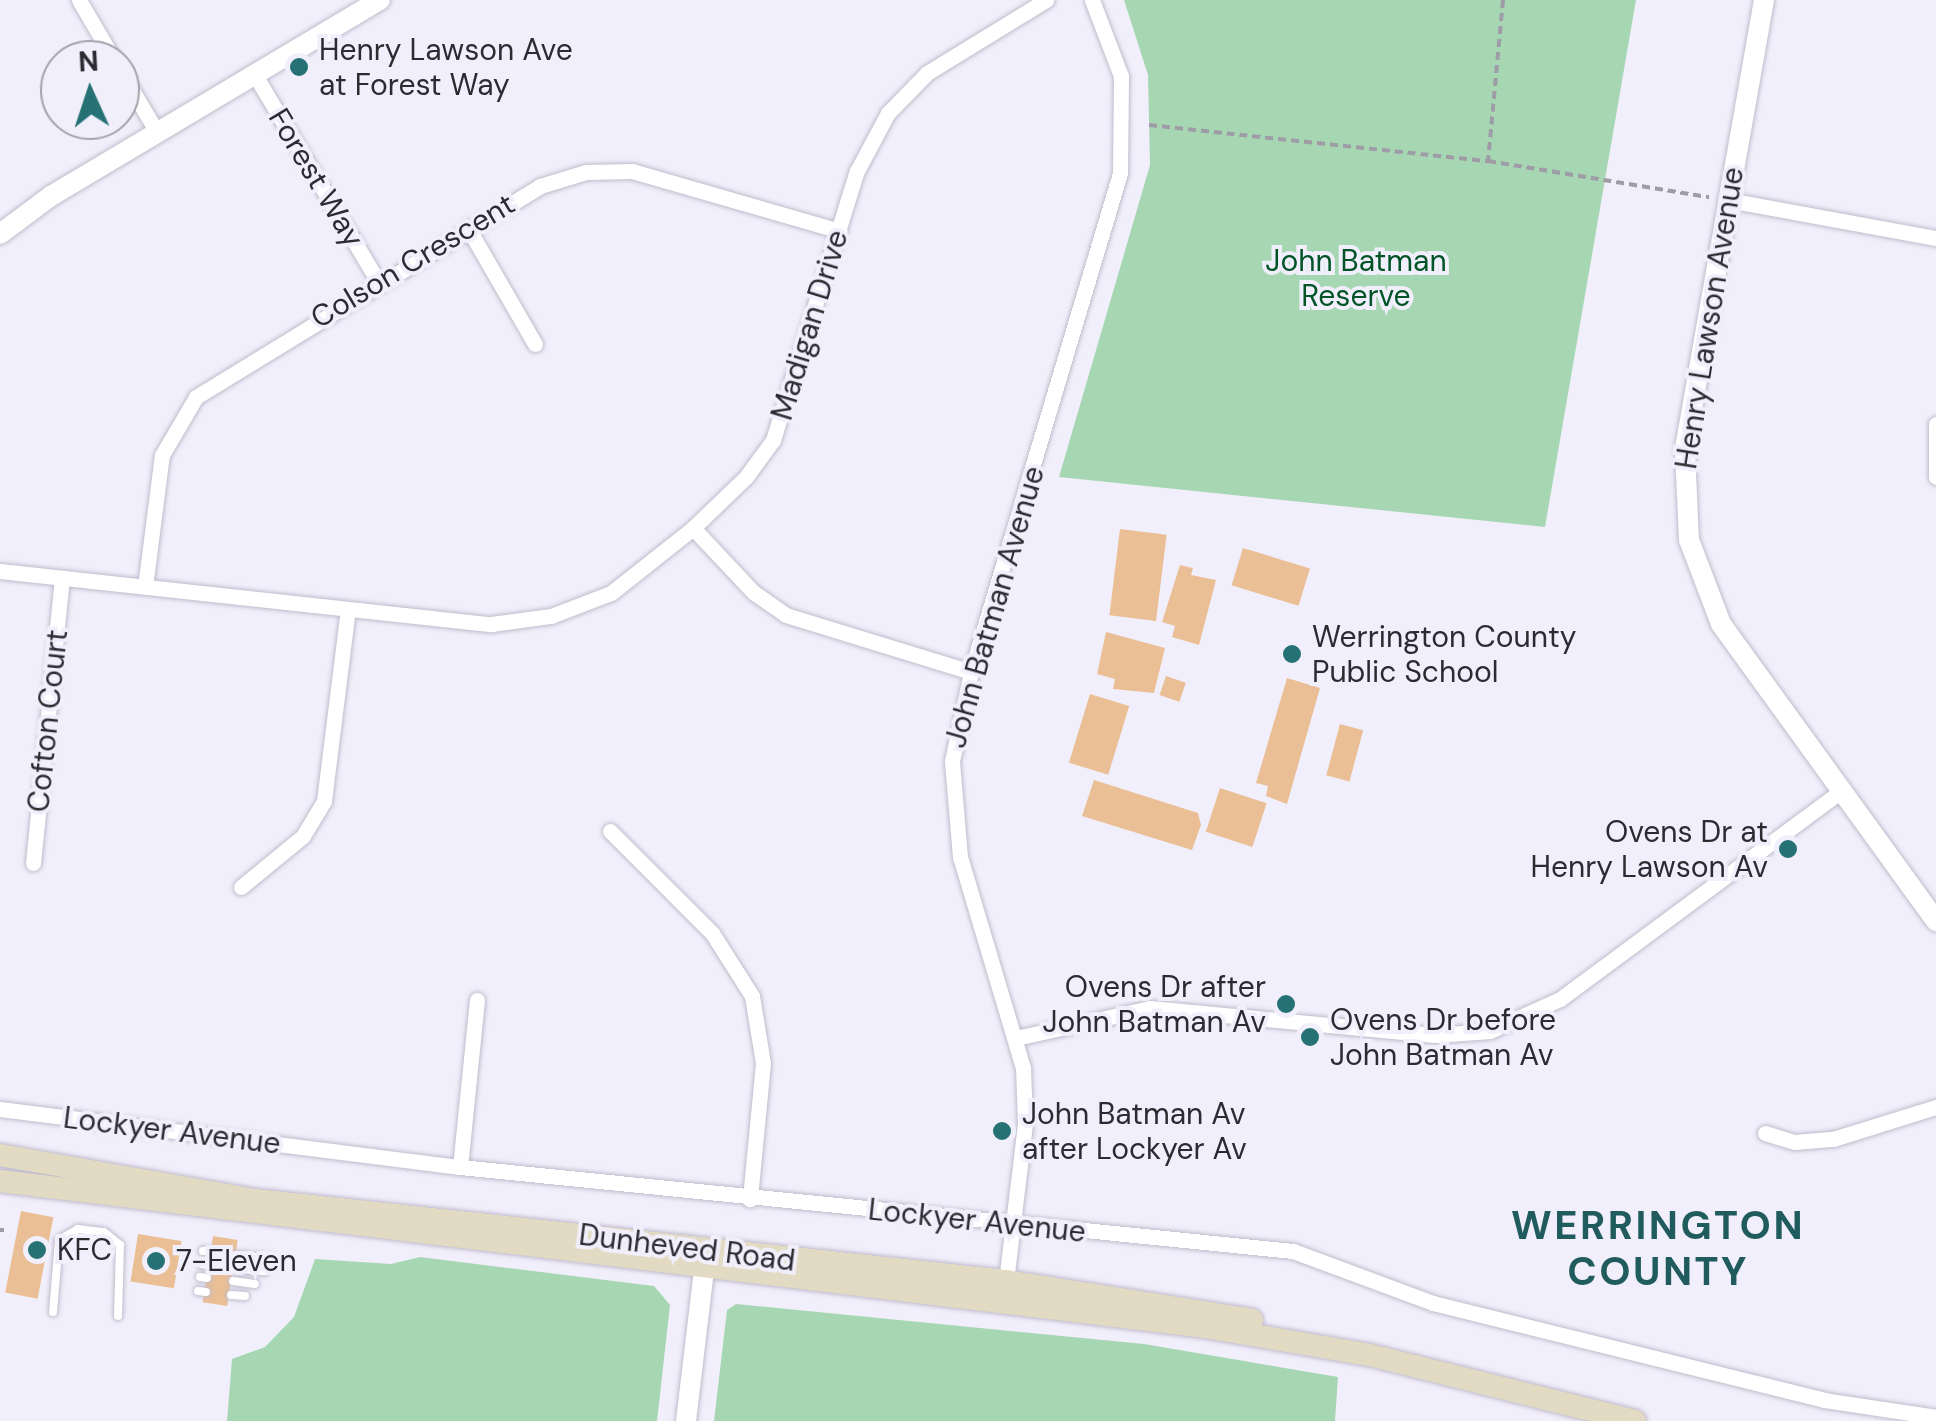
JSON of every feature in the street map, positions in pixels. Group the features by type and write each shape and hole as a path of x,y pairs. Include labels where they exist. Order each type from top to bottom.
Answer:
{"main road":[{"name":"Dunheved Road","path":"0,1155 255,1200 1006,1281 1257,1321 1370,1355 1635,1421"},
{"path":"2,1179 41,1160"},
{"name":"Dunheved Road","path":"2,1179 704,1270 1054,1308 1370,1355"},
{"path":"676,1247 704,1270 735,1254"},
{"path":"963,1298 1006,1281 1054,1308"}],"street":[{"path":"79,0 102,40"},
{"path":"0,234 157,132 380,0"},
{"name":"Madigan Drive","path":"0,571 492,624 551,616 611,593 693,528 746,477 773,440 866,150 899,99 948,58 1046,0"},
{"name":"John Batman Avenue","path":"1006,1281 1026,1103 1016,1038 952,814 956,728 1120,173 1120,76 1092,0"},
{"name":"Henry Lawson Avenue","path":"1764,0 1685,450 1689,540 1721,624 1936,921"},
{"name":"Forest Way","path":"255,74 378,281"},
{"path":"140,104 157,132"},
{"name":"Colson Crescent","path":"145,587 157,476 186,408 219,378 540,186 608,169 840,231"},
{"path":"1728,200 1936,238"},
{"path":"468,228 535,344"},
{"path":"1936,424 1936,477"},
{"path":"693,528 753,592 786,614 971,672"},
{"name":"Cofton Court","path":"33,863 62,578"},
{"path":"241,887 302,836 324,801 348,608"},
{"path":"1016,1038 1164,1008 1435,1035 1490,1031 1560,999 1840,792"},
{"path":"610,830 712,933 752,996 763,1063 750,1198"},
{"path":"460,1167 476,1000"},
{"path":"1764,1132 1805,1142 1843,1138 1936,1106"},
{"name":"Lockyer Avenue","path":"0,1109 460,1167 1293,1252 1452,1308 1824,1400 1936,1416"},
{"path":"686,1421 704,1270"}],"lane":[{"path":"54,1312 59,1240 78,1229 110,1234 120,1245 118,1316"},
{"path":"236,1255 274,1259"},
{"path":"234,1268 265,1271"},
{"path":"233,1281 255,1284"},
{"path":"231,1295 245,1296"}],"path":[{"path":"1488,161 1503,0"},
{"path":"1149,125 1488,161 1728,200"}],"green space":[{"name":"John Batman Reserve","path":"1124,0 1636,0 1545,527 1059,477 1150,165 1148,75"},
{"path":"420,1257 654,1286 670,1305 657,1421 227,1421 232,1359 265,1347 294,1317 315,1259 391,1264"},
{"path":"736,1304 1144,1344 1338,1377 1335,1421 714,1421 727,1310"}],"building":[{"path":"1120,529 1167,535 1156,621 1109,615"},
{"path":"1243,548 1310,568 1299,606 1232,585"},
{"path":"1180,565 1193,568 1191,575 1216,580 1199,645 1172,637 1175,626 1162,622"},
{"path":"1106,632 1165,648 1154,693 1113,689 1115,679 1097,674"},
{"path":"1166,676 1186,683 1179,702 1159,695"},
{"path":"1287,678 1320,688 1287,804 1266,796 1268,786 1256,783"},
{"path":"1090,694 1129,706 1108,775 1069,763"},
{"path":"1340,724 1363,730 1349,781 1326,775"},
{"path":"1094,780 1198,813 1201,825 1192,850 1082,816"},
{"path":"1220,788 1267,803 1252,847 1206,832"},
{"path":"21,1211 53,1217 38,1299 5,1292"},
{"name":"7-Eleven","path":"138,1234 181,1241 174,1288 130,1281"},
{"path":"213,1236 238,1240 227,1306 203,1302"}],"place":[{"name":"Henry Lawson Ave at Forest Way","path":"299,67"},
{"name":"Werrington County Public School","path":"1292,654"},
{"name":"Ovens Dr at Henry Lawson Av","path":"1788,849"},
{"name":"Ovens Dr after John Batman Av","path":"1286,1004"},
{"name":"Ovens Dr before John Batman Av","path":"1310,1037"},
{"name":"John Batman Av after Lockyer Av","path":"1002,1131"},
{"name":"KFC","path":"37,1250"},
{"name":"7-Eleven","path":"156,1261"}],"district":[{"name":"WERRINGTON COUNTY","path":"1658,1248"}]}
